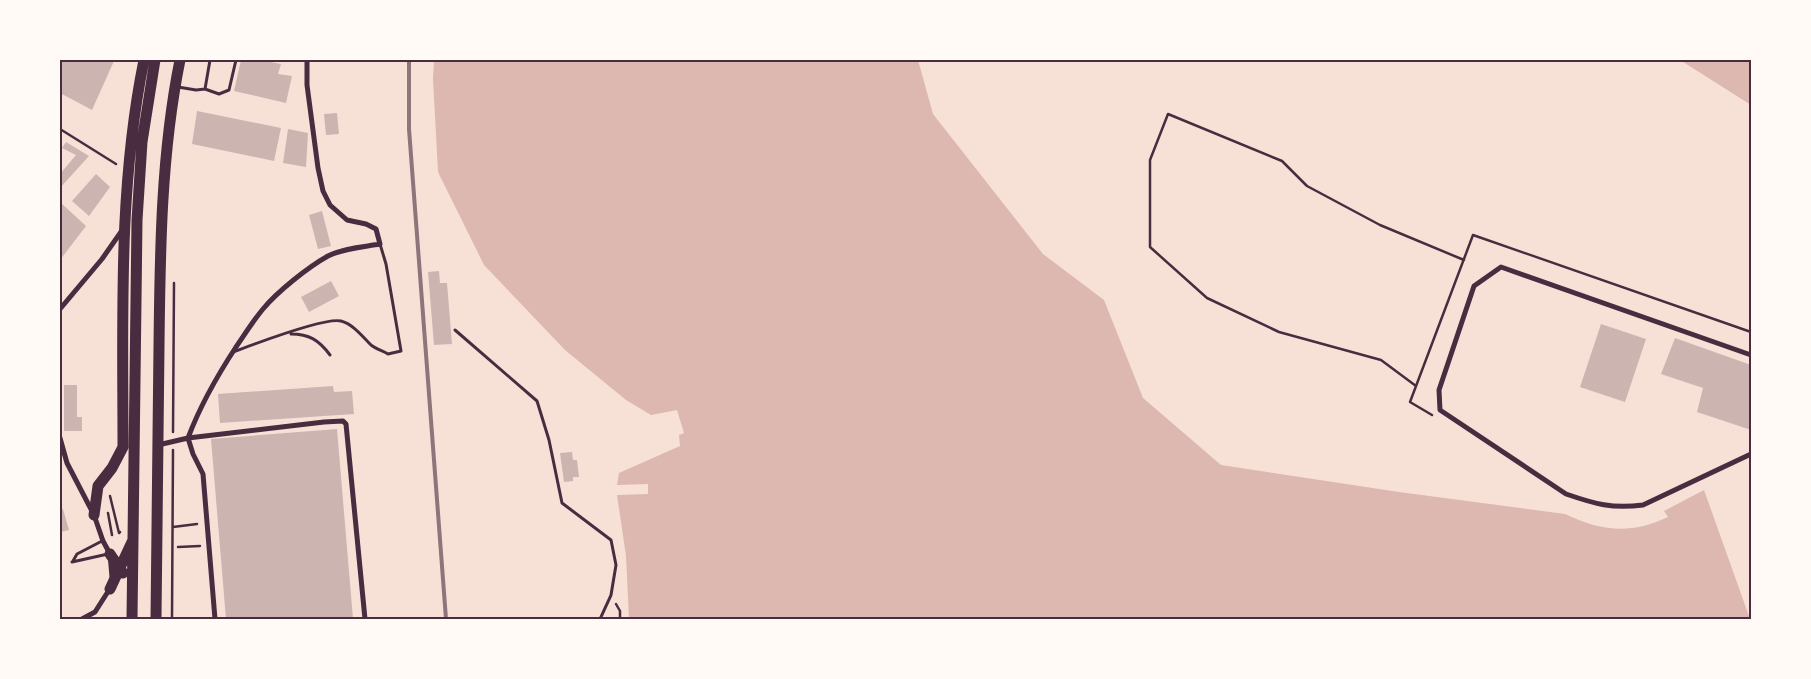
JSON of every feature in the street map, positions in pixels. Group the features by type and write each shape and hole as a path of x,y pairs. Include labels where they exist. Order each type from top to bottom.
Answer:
{"main road":[{"path":"94,515 98,486 112,468 123,447 124,226 132,126 144,60"},
{"path":"132,619 137,220 142,142 155,60"},
{"path":"156,619 160,289 166,156 174,86 180,60"},
{"path":"110,588 133,538"},
{"path":"110,554 133,584"}],"street":[{"path":"215,619 203,474 193,454 188,438 205,400 262,309 311,267 329,256 351,248 380,244 376,229 366,224 347,220 330,205 323,191 307,85 307,60"},
{"path":"60,309 102,259 124,226"},
{"path":"1751,355 1501,268 1474,286 1439,390 1440,410 1566,494 1587,502 1623,508 1642,505 1751,454"},
{"path":"158,446 188,438 343,421 346,424 366,619"},
{"path":"60,438 67,463 94,515 103,541 110,554 112,571 110,588 95,612 82,619"}],"lane":[{"path":"205,89 210,60"},
{"path":"174,86 196,90 205,89 219,94 229,90 236,60"},
{"path":"233,353 264,340 325,322 341,321 362,334 372,346 388,354 401,351 386,264 380,244"},
{"path":"456,330 537,401 549,440 562,503 611,540 616,565 611,595 600,619"},
{"path":"289,334 305,334 323,345 330,354"},
{"path":"103,541 77,554 72,562 110,554"}],"path":[{"path":"1416,386 1381,360 1279,332 1207,298 1150,247 1150,160 1168,114 1282,161 1307,186 1380,225 1464,260"},
{"path":"60,129 128,171"},
{"path":"1432,416 1410,402 1473,235 1751,332"},
{"path":"172,619 174,278"},
{"path":"178,547 200,546"},
{"path":"611,595 620,611 620,619"}],"shaded area":[{"path":"434,60 918,60 933,114 1043,254 1104,300 1143,398 1221,465 1399,492 1565,514 1591,524 1616,529 1641,527 1668,517 1664,511 1704,490 1750,619 629,619 626,556 617,495 648,494 648,484 617,485 619,473 680,446 679,435 684,433 677,410 651,415 626,400 565,350 484,265 438,172 433,79"},
{"path":"1680,60 1751,60 1751,105"}],"building":[{"path":"60,60 114,61 92,110 60,93"},
{"path":"241,60 261,60 281,64 278,74 292,76 286,103 234,91"},
{"path":"197,111 281,128 274,161 192,144"},
{"path":"337,113 339,134 326,135 324,114"},
{"path":"288,129 308,133 306,167 283,163"},
{"path":"66,142 89,156 60,188 60,174 76,155 62,148"},
{"path":"96,174 110,187 89,216 72,201"},
{"path":"60,202 86,226 60,260"},
{"path":"322,211 331,246 318,249 309,215"},
{"path":"439,271 440,283 447,283 452,344 434,345 428,272"},
{"path":"331,281 339,296 309,312 301,297"},
{"path":"1601,324 1646,339 1625,402 1580,387"},
{"path":"1675,338 1751,365 1751,430 1697,412 1703,388 1661,374"},
{"path":"64,385 77,385 77,417 82,417 82,431 64,431"},
{"path":"333,386 334,392 352,391 354,414 220,423 218,394"},
{"path":"337,429 353,619 226,619 211,439"},
{"path":"572,452 573,460 577,460 579,477 573,477 573,481 564,482 560,453"},
{"path":"63,509 69,530 60,532 60,510"}],"railway":[{"path":"409,60 409,129 446,619"}]}
